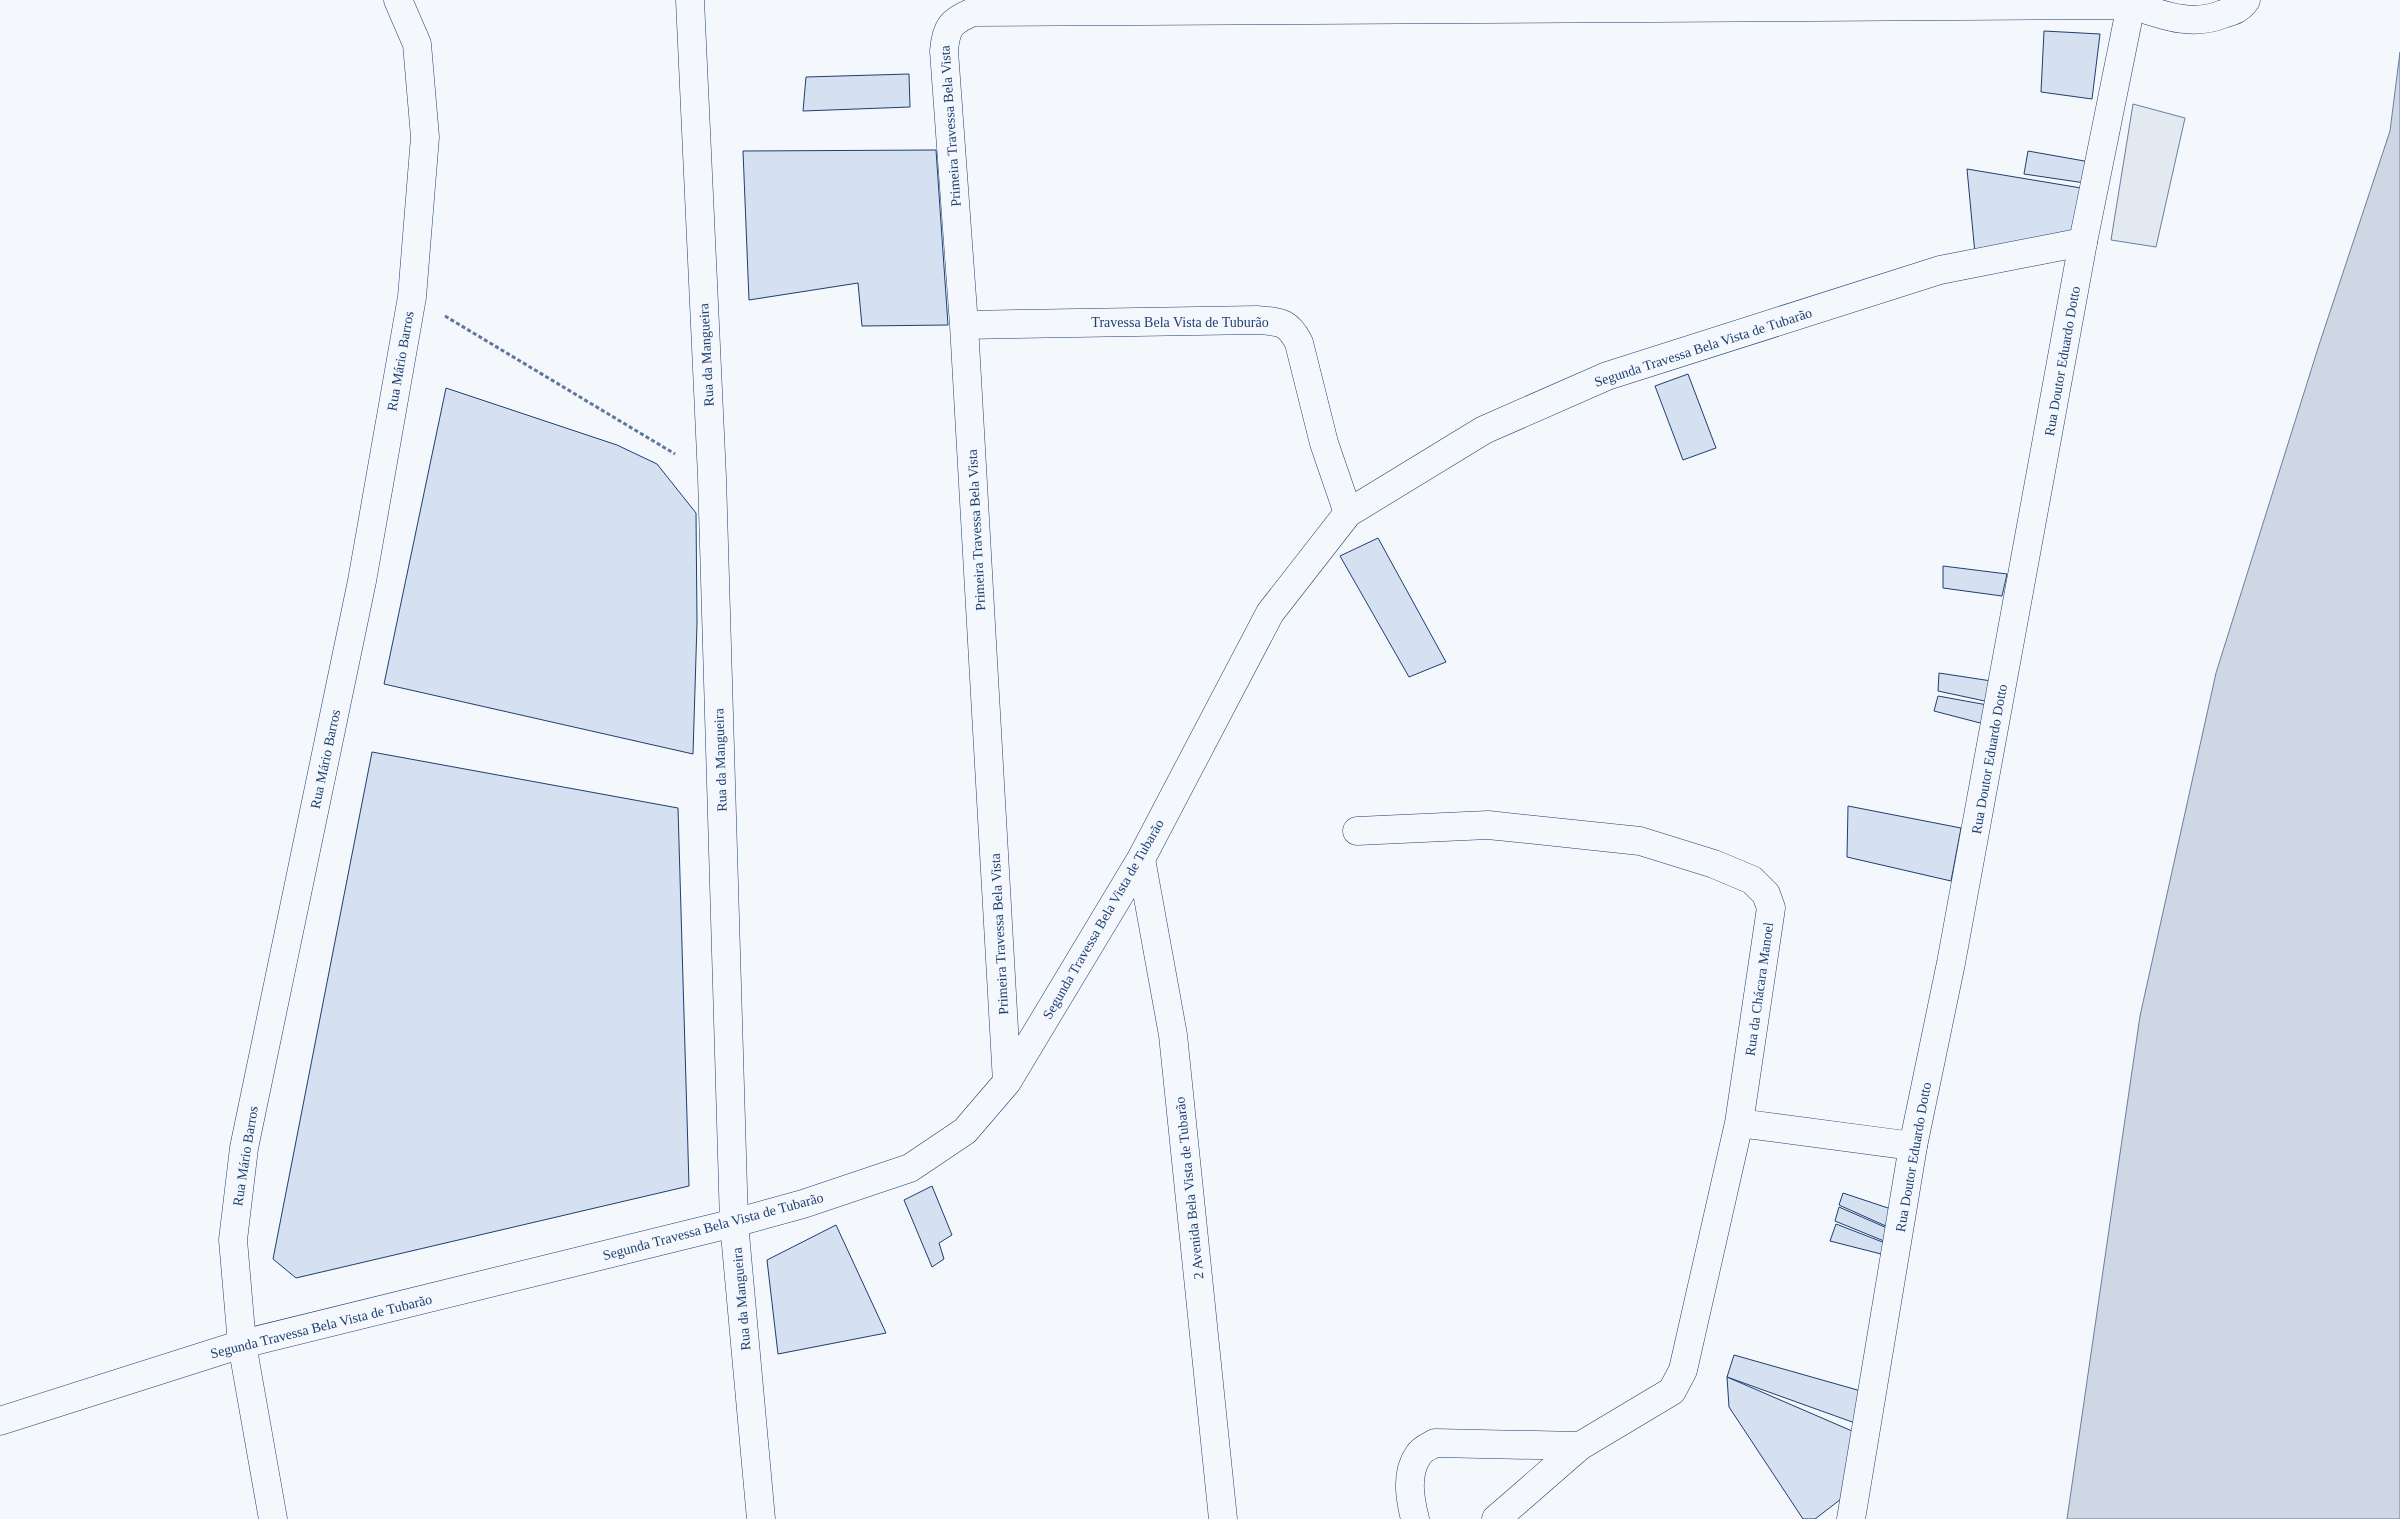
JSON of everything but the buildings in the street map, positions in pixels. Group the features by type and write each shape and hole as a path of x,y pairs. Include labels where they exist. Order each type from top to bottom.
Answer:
{"street":[{"name":"Rua Mário Barros","path":"272,1519 242,1344 233,1240 244,1148 362,581 412,297 426,137 417,44 398,0"},
{"name":"Rua da Mangueira","path":"690,0 712,477 734,1223 761,1519"},
{"name":"Primeira Travessa Bela Vista","path":"1008,1082 964,325 944,51 945,37 952,22 972,12 2132,2 2180,20 2209,20 2241,8 2246,0"},
{"name":"Rua Doutor Eduardo Dotto","path":"1851,1519 1913,1146 1951,963 2083,242 2132,2"},
{"name":"Segunda Travessa Bela Vista de Tubarão","path":"0,1421 242,1344 734,1223 803,1204 910,1168 965,1131 1008,1082 1141,859 1270,612 1348,514 1484,430 1607,376 1940,270 2083,242"},
{"name":"Travessa Bela Vista de Tuburão","path":"964,325 1256,320 1280,322 1292,330 1299,343 1324,444 1348,514"},
{"name":"Rua da Chácara Manoel","path":"1357,831 1488,826 1640,841 1714,864 1752,880 1766,894 1771,908 1739,1123 1683,1370 1672,1391 1580,1446 1496,1519"},
{"name":"2 Avenida Bela Vista de Tubarão","path":"1141,859 1173,1035 1223,1519"},
{"path":"1739,1123 1913,1146"},
{"path":"1415,1519 1409,1497 1412,1469 1420,1453 1435,1443 1580,1446"}],"path":[{"path":"412,297 712,477"}],"shaded area":[{"path":"2400,52 2400,1519 2067,1519 2140,1016 2216,673 2319,345 2390,131"},
{"path":"2133,104 2185,118 2156,247 2111,240"}]}
